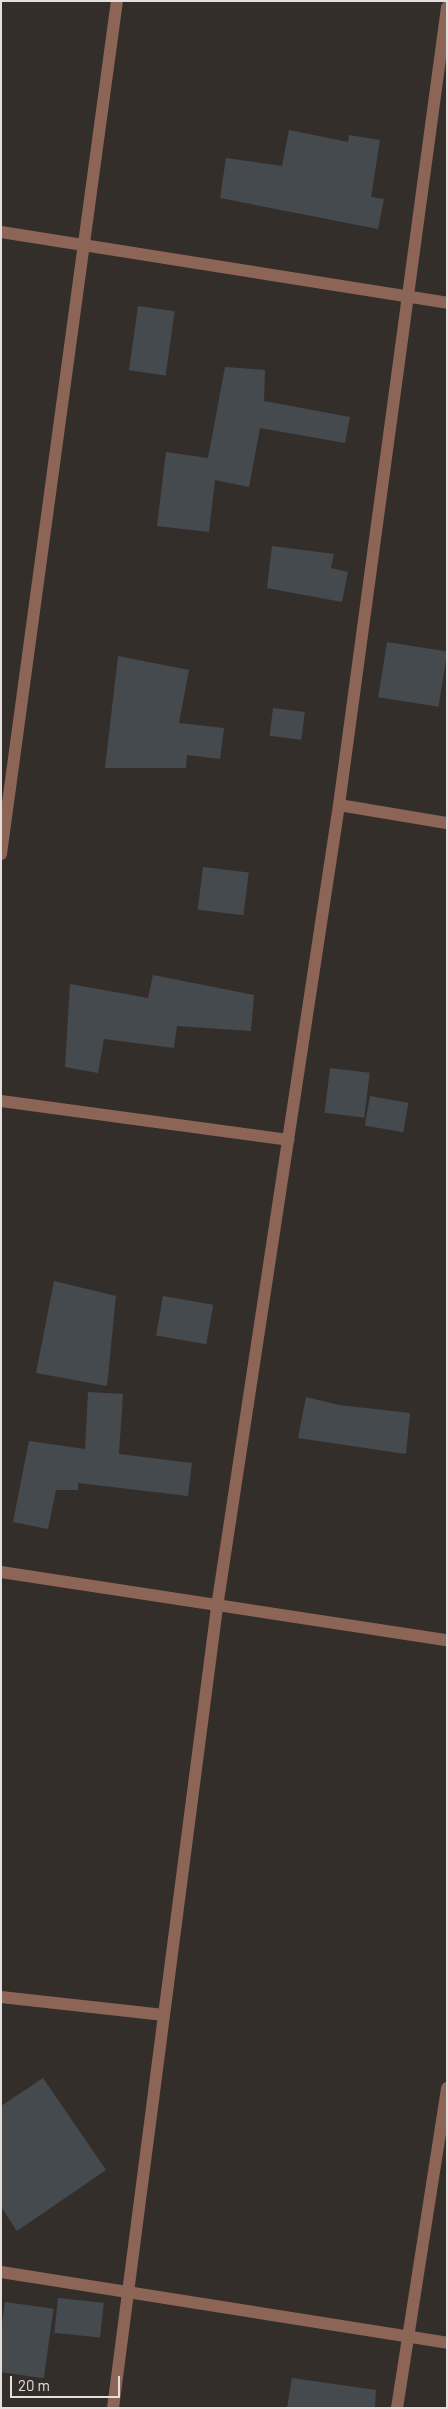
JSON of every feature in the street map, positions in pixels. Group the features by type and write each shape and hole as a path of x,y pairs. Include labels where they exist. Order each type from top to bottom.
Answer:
{"street":[{"path":"1,854 7,758 84,243 117,1"},
{"path":"113,2408 217,1607 339,804 447,7"},
{"path":"1,232 84,243 447,302"},
{"path":"339,804 447,823"},
{"path":"1,1100 288,1140"},
{"path":"1,1572 217,1607 447,1640"},
{"path":"1,1997 164,2015"},
{"path":"397,2408 405,2337 447,2088"},
{"path":"1,2272 128,2289 447,2343"}],"building":[{"path":"289,130 348,142 349,135 380,140 371,197 384,199 378,229 220,198 226,158 282,166"},
{"path":"138,306 175,311 166,376 129,370"},
{"path":"225,367 265,370 264,401 350,417 345,443 260,428 249,487 215,480 209,532 157,526 166,452 208,458"},
{"path":"272,546 334,554 331,568 348,572 342,602 267,588"},
{"path":"387,642 447,652 438,707 378,697"},
{"path":"118,656 189,670 179,723 224,728 220,759 187,755 186,768 105,768"},
{"path":"273,708 305,712 301,740 270,736"},
{"path":"203,867 249,873 243,915 198,910"},
{"path":"153,975 254,995 251,1031 177,1026 174,1048 104,1039 98,1073 65,1067 70,984 148,998"},
{"path":"330,1068 370,1073 364,1118 325,1113"},
{"path":"370,1096 408,1103 403,1132 365,1126"},
{"path":"54,1281 116,1296 107,1386 36,1373"},
{"path":"163,1296 213,1305 206,1344 156,1335"},
{"path":"88,1392 123,1394 119,1454 192,1463 188,1496 78,1483 78,1490 56,1490 48,1529 13,1522 29,1441 85,1449"},
{"path":"306,1397 339,1405 410,1413 406,1454 298,1438"},
{"path":"43,2078 106,2170 17,2231 1,2207 1,2106"},
{"path":"58,2298 104,2303 100,2338 54,2333"},
{"path":"5,2302 54,2309 44,2378 1,2372 1,2330"},
{"path":"292,2378 376,2390 375,2408 287,2408"}]}
